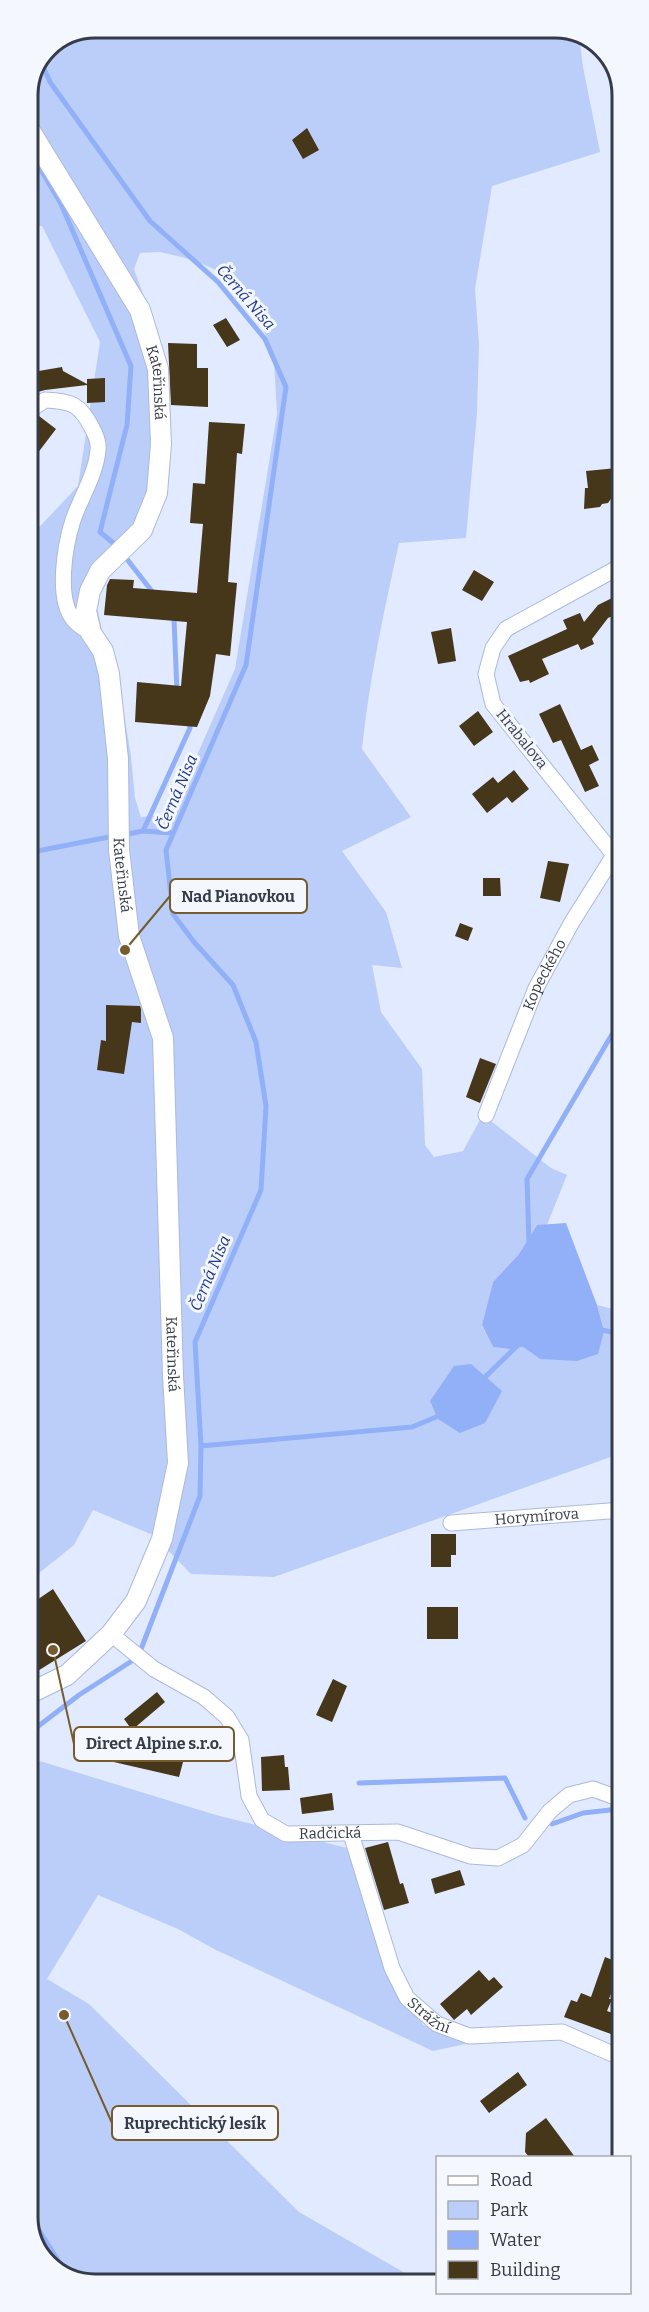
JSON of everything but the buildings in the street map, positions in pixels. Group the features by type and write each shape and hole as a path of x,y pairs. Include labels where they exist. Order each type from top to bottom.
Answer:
{"street":[{"name":"Kateřinská","path":"38,144 140,310 158,369 161,444 157,493 142,530 100,571 90,591 86,611 91,633 103,651 109,674 118,759 119,850 129,936 164,1038 173,1376 178,1463 162,1539 136,1601 111,1634 67,1675 38,1687"},
{"path":"38,405 45,400 62,401 77,406 86,414 96,436 98,450 73,521 64,565 64,591 68,608 72,618 91,633"},
{"name":"Hrabalova","path":"612,571 506,629 493,648 486,674 493,704 612,843"},
{"name":"Kopeckého","path":"486,1115 536,988 572,922 612,859"},
{"name":"Horymírova","path":"451,1523 612,1511"},
{"name":"Radčická","path":"111,1634 154,1669 204,1697 227,1717 241,1740 249,1796 262,1820 286,1834 398,1833 470,1856 498,1858 523,1845 550,1811 569,1795 593,1789 612,1796"},
{"name":"Strážní","path":"351,1834 392,1968 407,1998 436,2024 469,2036 562,2032 612,2054"}],"green space":[{"path":"95,38 558,38 569,39 580,44 600,152 492,186 475,289 479,344 477,413 466,538 399,543 378,646 362,749 411,817 342,851 386,912 402,968 372,965 381,1012 422,1069 425,1145 434,1157 463,1151 486,1109 491,1121 551,1168 567,1175 547,1225 537,1225 519,1254 493,1282 482,1326 493,1347 509,1349 523,1347 540,1359 604,1331 597,1305 612,1309 612,1457 274,1577 191,1574 153,1535 93,1510 74,1545 38,1574 38,528 78,486 100,342 42,226 38,226 39,84 47,63 54,54 73,42","holes":["160,252 194,260 229,276 252,295 274,360 277,414 235,669 171,814 141,817 135,798 131,756 118,678 102,630 95,598 104,558 152,532 165,493 171,444 159,338 134,269 140,253"]},
{"path":"38,1760 216,1815 351,1849 423,2025 484,2040 433,2051 216,1950 178,1929 98,1895 47,1979 89,2004 299,2212 407,2274 91,2274 80,2273 66,2267 53,2256 41,2236 38,2217"}],"water":[{"path":"566,1223 597,1305 604,1331 598,1354 577,1361 540,1359 523,1347 509,1349 493,1347 482,1325 493,1282 519,1254 537,1225"},
{"path":"471,1364 502,1391 485,1423 460,1433 438,1419 430,1401 454,1366"}],"waterway":[{"name":"Černá Nisa","path":"38,1726 79,1695 138,1657 200,1496 201,1446 195,1342 261,1190 266,1106 256,1042 233,985 194,942 173,914 166,850 246,665 286,387 265,339 218,282 150,221 50,82 44,69"},
{"path":"38,165 61,204 131,366 127,425 100,532 118,547"},
{"path":"123,554 154,594"},
{"path":"171,616 174,619 177,692"},
{"path":"143,831 190,728 188,721"},
{"path":"123,835 143,831 172,833"},
{"path":"38,851 114,836"},
{"path":"529,1244 527,1179 612,1034"},
{"path":"597,1329 612,1332"},
{"path":"482,1380 519,1342"},
{"path":"201,1446 412,1427 441,1415"},
{"path":"359,1783 505,1778 525,1818"},
{"path":"552,1824 583,1813 612,1810"},
{"name":"Černá Nisa","path":"40,2232 59,2261"}],"place":[{"name":"Nad Pianovkou","path":"125,950"},
{"name":"Direct Alpine s.r.o.","path":"53,1650"},
{"name":"Ruprechtický lesík","path":"64,2015"}]}
